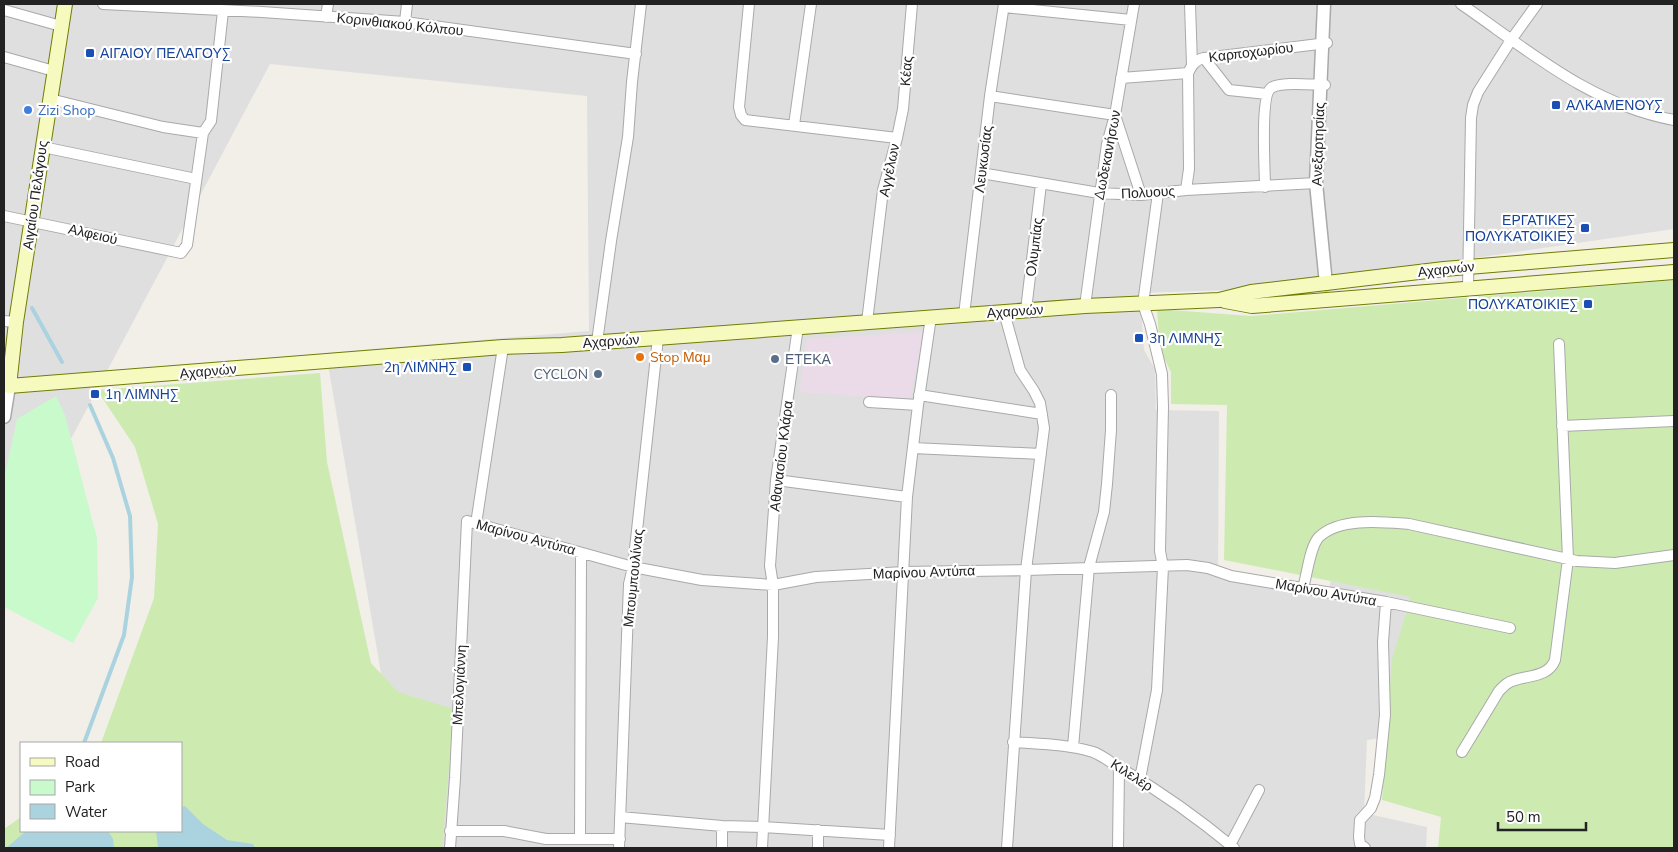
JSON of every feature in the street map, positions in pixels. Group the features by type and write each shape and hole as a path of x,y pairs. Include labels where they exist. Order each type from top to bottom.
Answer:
{"main road":[{"name":"Αιγαίου Πελάγους","path":"5,390 10,322 32,221 65,4"},
{"name":"Αχαρνών","path":"5,390 503,348 1085,306 1219,300 1251,292 1468,266 1674,250"},
{"name":"Αχαρνών","path":"1219,300 1252,306 1674,272"}],"street":[{"name":"Κορινθιακού Κόλπου","path":"103,4 223,11 263,8 326,17 405,22 636,54"},
{"path":"326,17 328,4"},
{"path":"405,22 407,4"},
{"path":"597,342 628,137 641,4"},
{"name":"Αγγέλων","path":"749,4 739,107 741,115 745,120 898,138 883,190 867,322"},
{"path":"794,125 811,4"},
{"name":"Κέας","path":"898,138 903,109 912,4"},
{"name":"Δωδεκανήσων","path":"1085,306 1107,144 1115,115 1134,4"},
{"path":"1186,190 1189,170 1190,4"},
{"name":"Ανεξαρτησίας","path":"1324,4 1324,44 1316,183 1326,284"},
{"path":"1460,4 1576,83 1614,102 1658,117 1674,120"},
{"path":"1468,288 1472,105 1478,92 1511,40 1538,4"},
{"path":"1004,6 1131,20"},
{"name":"Λευκωσίας","path":"964,315 990,96 1004,6"},
{"path":"4,10 61,26"},
{"path":"42,147 196,179 203,133 211,121 223,11"},
{"name":"Καρποχωρίου","path":"1121,78 1190,69 1197,60 1204,58 1324,44"},
{"path":"4,57 54,71"},
{"path":"1204,58 1229,90 1267,94"},
{"path":"1265,187 1264,109 1267,94 1272,88 1280,85 1322,85"},
{"path":"990,96 1115,115 1141,195"},
{"path":"50,99 163,127 203,133"},
{"name":"Πολυους","path":"981,173 1100,193 1141,195 1186,190 1316,183"},
{"name":"Αλφειού","path":"4,216 182,253 187,245 196,179"},
{"name":"Ολυμπίας","path":"1026,310 1041,184"},
{"path":"1140,779 1157,690 1163,566 1160,551 1162,374 1150,324 1143,304 1158,193"},
{"path":"1004,312 1020,370 1034,391 1042,414 1044,428 1026,570 1007,848"},
{"path":"889,848 907,497 918,400 931,317"},
{"name":"Αθανασίου Κλάρα","path":"762,848 773,638 773,585 770,566 776,480 798,327"},
{"name":"Μπουμπουλίνας","path":"619,844 629,584 633,567 658,338"},
{"path":"1462,752 1499,691 1506,684 1545,672 1552,667 1555,660 1568,559 1559,344"},
{"name":"Μπελογιάννη","path":"450,848 471,523 503,348"},
{"name":"Αιγαίου Πελάγους","path":"4,417 8,400 5,390"},
{"path":"1073,747 1089,567 1104,512 1112,395"},
{"path":"868,402 918,400 1042,414"},
{"path":"1562,426 1674,421"},
{"path":"913,448 1041,454"},
{"path":"776,480 907,497"},
{"path":"1304,588 1313,548 1319,538 1342,525 1360,522 1409,524 1577,561 1615,563 1674,556"},
{"name":"Μαρίνου Αντύπα","path":"471,523 633,567 702,580 773,585 816,577 904,572 1187,565 1200,566 1231,576 1386,602 1510,628"},
{"path":"580,839 581,553"},
{"path":"1365,848 1360,844 1360,820 1370,808 1375,798 1380,775 1385,715 1383,642 1386,602"},
{"name":"Κιλελέρ","path":"1013,742 1073,747 1094,752 1140,779 1232,846"},
{"path":"1118,848 1119,768"},
{"path":"1232,846 1259,790"},
{"path":"620,817 722,826 890,835"},
{"path":"722,826 722,848"},
{"path":"818,830 818,848"},
{"path":"450,831 504,832 546,839 580,839 619,844"}],"shaded area":[{"path":"4,4 1674,4 1674,229 1261,289 1140,293 1144,350 1155,369 1156,410 1219,411 1218,578 1328,596 1337,546 1496,584 1428,731 1367,740 1364,813 1427,827 1426,848 411,848 326,353 589,331 587,96 270,64 4,565"},
{"path":"923,332 910,400 800,392 807,339"}],"green space":[{"path":"1674,280 1674,846 1672,848 1438,848 1441,817 1382,800 1392,659 1411,597 1224,560 1227,405 1171,404 1171,372 1160,350 1157,309 1251,316"},
{"path":"320,373 327,462 371,663 398,692 454,709 442,848 4,848 4,829 20,818 20,832 182,832 182,742 101,742 154,598 158,524 135,447 97,390"},
{"path":"56,396 65,415 97,538 98,598 73,643 4,607 4,479 17,419"}],"water":[{"path":"185,806 203,824 227,840 253,844 255,848 158,848 156,832 182,832 182,807"},
{"path":"25,832 109,832 113,839 114,848 6,848"}],"waterway":[{"path":"32,308 62,362"},
{"path":"84,742 124,635 132,577 130,516 113,458 90,405"}],"place":[{"name":"ΑΙΓΑΙΟΥ ΠΕΛΑΓΟΥΣ","path":"90,53"},
{"name":"ΑΛΚΑΜΕΝΟΥΣ","path":"1556,105"},
{"name":"Zizi Shop","path":"28,110"},
{"name":"ΕΡΓΑΤΙΚΕΣ ΠΟΛΥΚΑΤΟΙΚΙΕΣ","path":"1585,228"},
{"name":"ΠΟΛΥΚΑΤΟΙΚΙΕΣ","path":"1588,304"},
{"name":"3η ΛΙΜΝΗΣ","path":"1139,338"},
{"name":"Stop Μαμ","path":"640,357"},
{"name":"ΕΤΕΚΑ","path":"775,359"},
{"name":"2η ΛΙΜΝΗΣ","path":"467,367"},
{"name":"CYCLON","path":"598,374"},
{"name":"1η ΛΙΜΝΗΣ","path":"95,394"}]}
